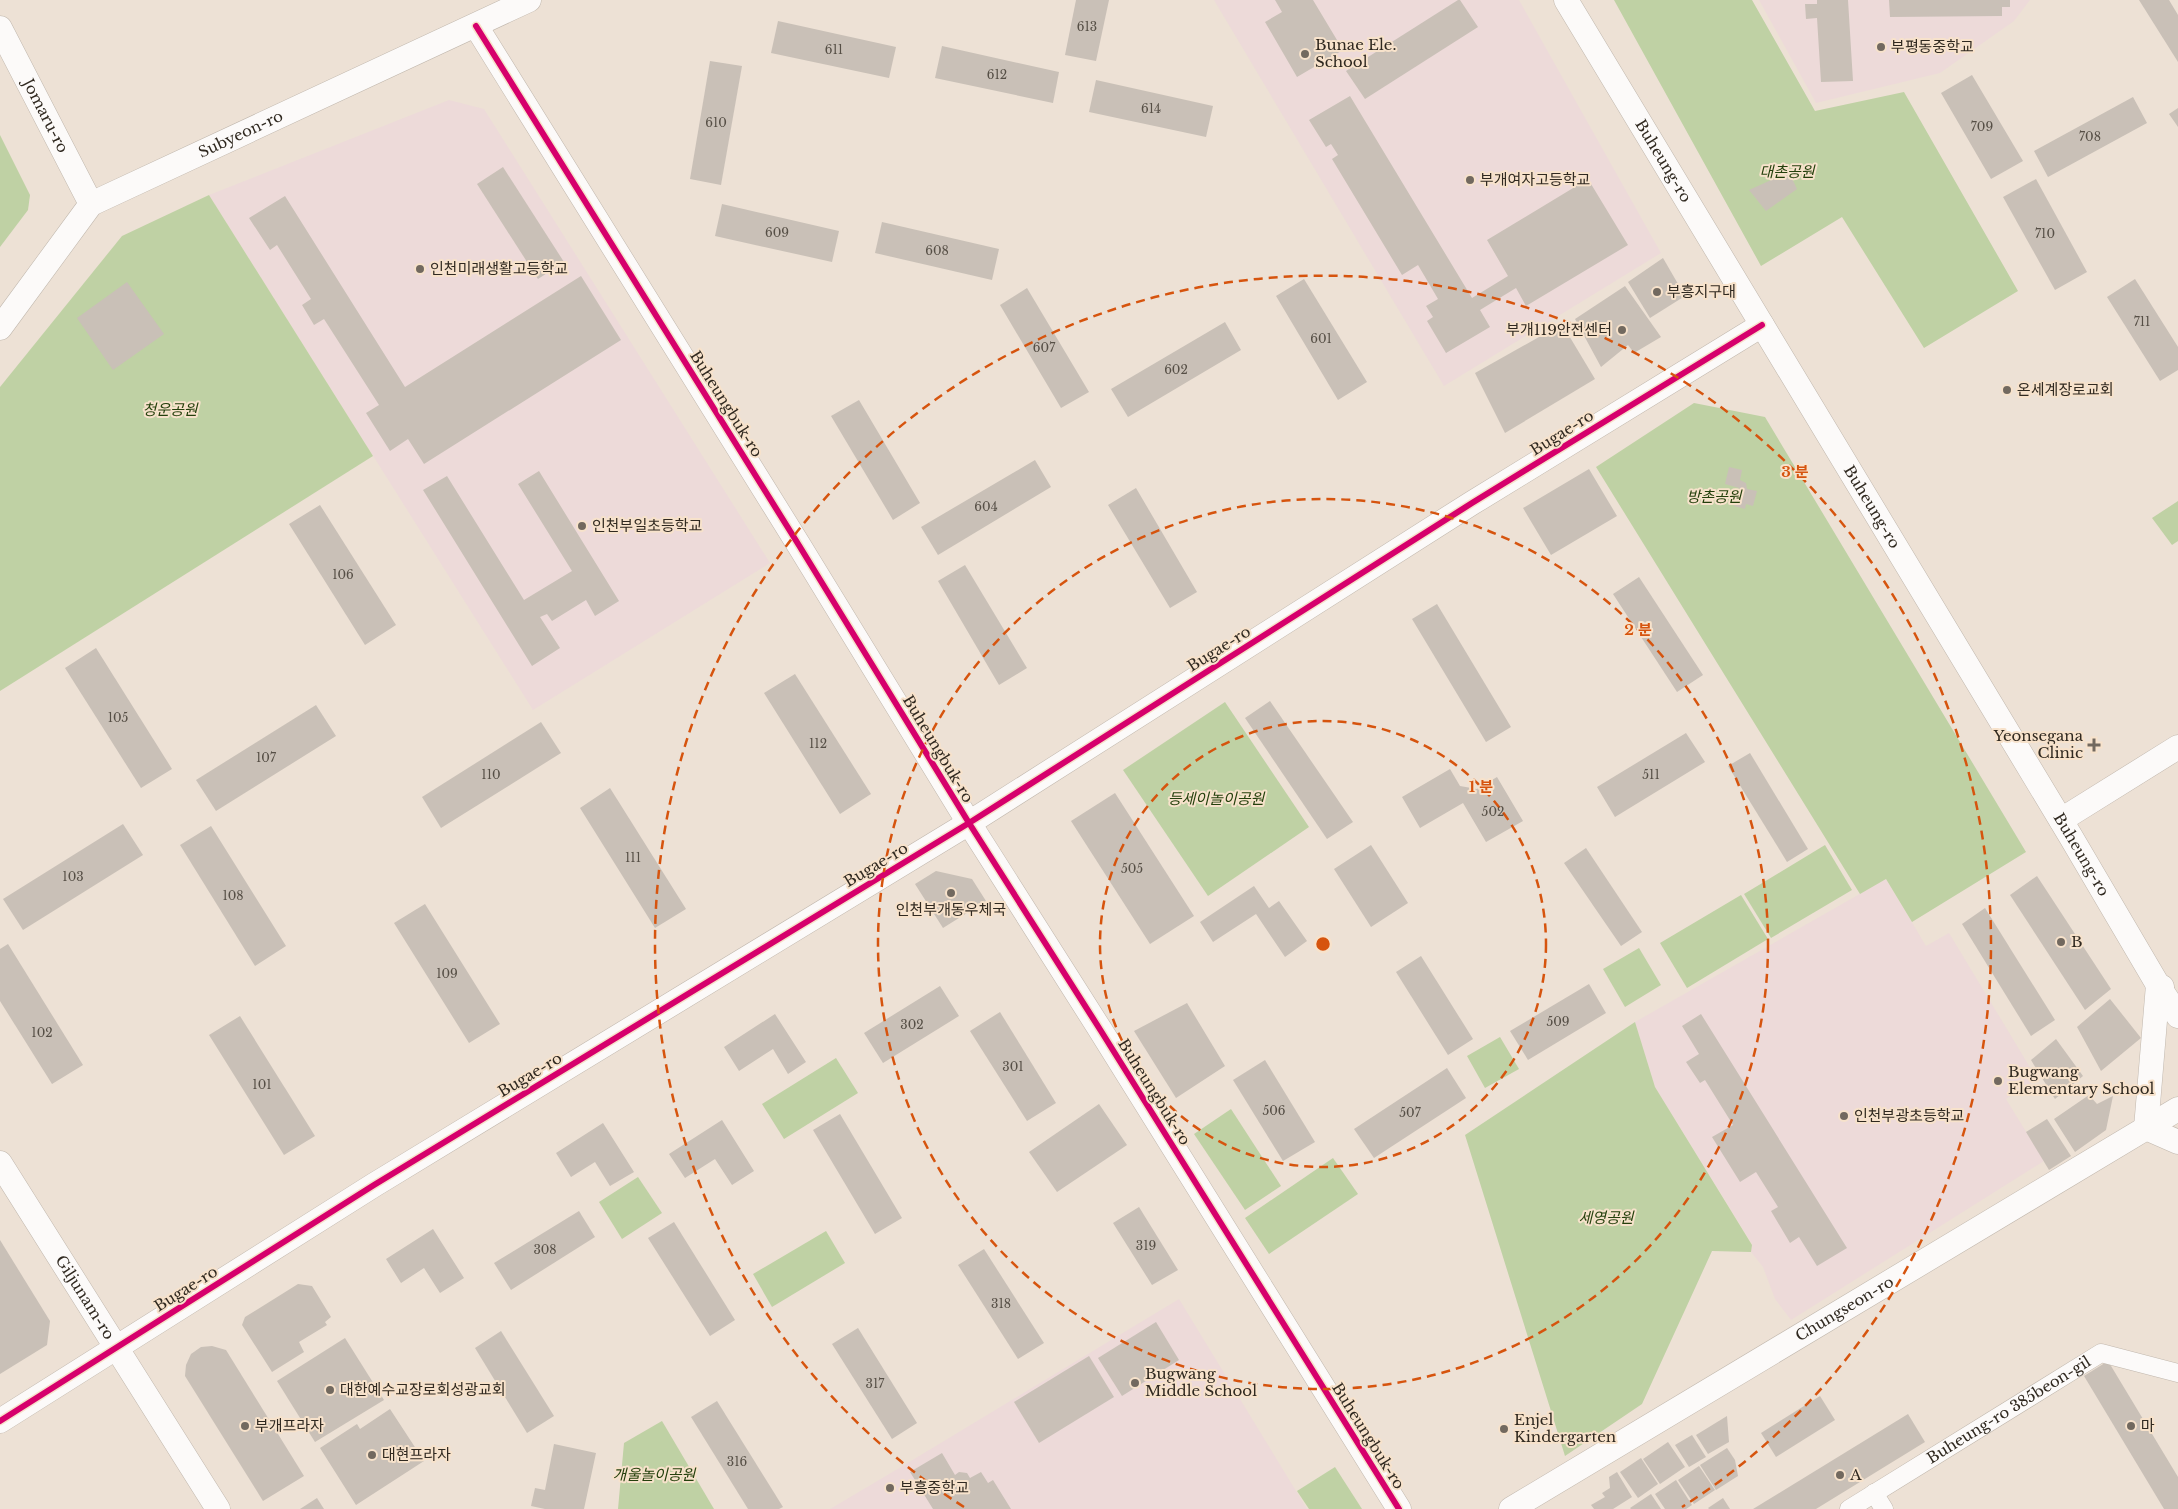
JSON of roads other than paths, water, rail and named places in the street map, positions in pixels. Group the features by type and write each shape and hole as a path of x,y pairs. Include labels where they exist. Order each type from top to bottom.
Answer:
{"street":[{"name":"Subyeon-ro","path":"0,328 91,204 529,0"},
{"name":"Buheung-ro","path":"1566,0 2061,820 2168,989 2178,1016"},
{"name":"Buheungbuk-ro","path":"476,26 969,823 1101,1030 1399,1509"},
{"name":"Jomaru-ro","path":"0,28 91,204"},
{"name":"Bugae-ro","path":"0,1421 382,1180 969,823 1472,503 1762,325"},
{"path":"2061,820 2178,747"},
{"path":"2168,989 2146,1128 2178,1142"},
{"name":"Chungseon-ro","path":"1511,1509 2178,1109"},
{"name":"Giljunam-ro","path":"0,1163 118,1347 218,1509"},
{"name":"Buheung-ro 385beon-gil","path":"1848,1509 2101,1353 2178,1374"},
{"path":"1874,1493 1884,1509"}],"place":[{"name":"부평동중학교","path":"1881,47"},
{"name":"Bunae Ele. School","path":"1305,54"},
{"name":"부개여자고등학교","path":"1470,180"},
{"name":"인천미래생활고등학교","path":"420,269"},
{"name":"부흥지구대","path":"1657,292"},
{"name":"부개119안전센터","path":"1622,330"},
{"name":"온세계장로교회","path":"2007,390"},
{"name":"인천부일초등학교","path":"582,526"},
{"name":"Yeonsegana Clinic","path":"2094,745"},
{"name":"인천부개동우체국","path":"951,893"},
{"name":"B","path":"2061,942"},
{"name":"Bugwang Elementary School","path":"1998,1081"},
{"name":"인천부광초등학교","path":"1844,1116"},
{"name":"Bugwang Middle School","path":"1135,1383"},
{"name":"대한예수교장로회성광교회","path":"330,1390"},
{"name":"부개프라자","path":"245,1426"},
{"name":"마","path":"2131,1426"},
{"name":"Enjel Kindergarten","path":"1504,1429"},
{"name":"대현프라자","path":"372,1455"},
{"name":"A","path":"1840,1475"},
{"name":"부흥중학교","path":"890,1488"}],"park label":[{"name":"대촌공원","path":"1787,172"},
{"name":"청운공원","path":"170,410"},
{"name":"방촌공원","path":"1714,497"},
{"name":"등세이놀이공원","path":"1216,799"},
{"name":"세영공원","path":"1606,1218"},
{"name":"개울놀이공원","path":"654,1475"}]}
